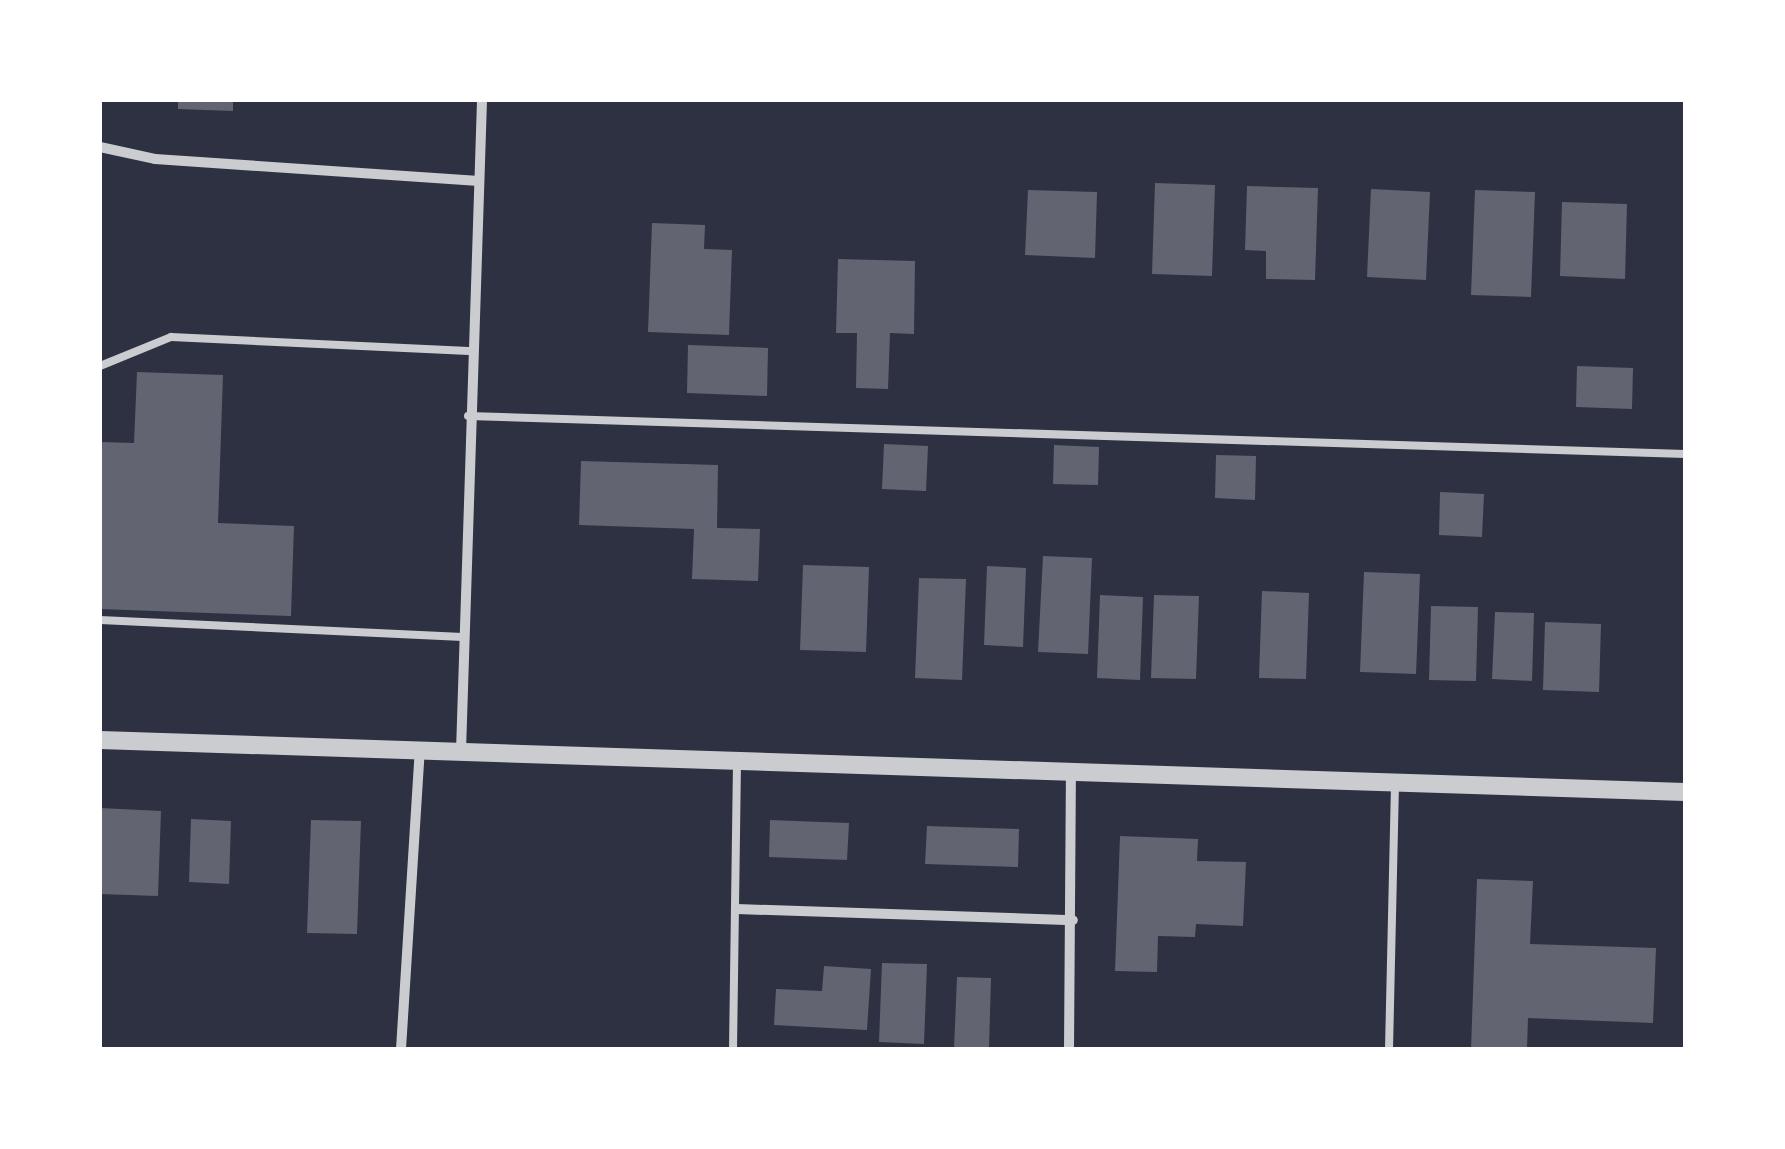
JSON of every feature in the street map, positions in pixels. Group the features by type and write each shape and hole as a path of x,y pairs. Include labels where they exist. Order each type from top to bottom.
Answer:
{"street":[{"path":"461,751 475,181 482,100"},
{"path":"100,148 156,159 475,181"},
{"path":"100,740 1685,792"},
{"path":"401,1049 420,750"},
{"path":"1070,1049 1074,920 1071,772"},
{"path":"738,909 1074,920"}],"lane":[{"path":"100,366 171,337 470,352"},
{"path":"468,416 1685,454"},
{"path":"100,620 463,637"},
{"path":"733,1049 738,909 736,760"},
{"path":"1389,1049 1395,782"}],"building":[{"path":"178,100 233,100 233,111 178,109"},
{"path":"1155,183 1215,185 1212,276 1152,274"},
{"path":"1247,186 1318,188 1315,280 1266,279 1266,251 1245,250"},
{"path":"1371,189 1430,192 1426,280 1367,277"},
{"path":"1028,190 1097,192 1095,258 1025,255"},
{"path":"1475,190 1535,192 1531,297 1471,295"},
{"path":"1562,202 1627,204 1625,279 1560,276"},
{"path":"652,223 705,225 704,249 732,250 729,335 648,332"},
{"path":"838,259 915,261 914,334 890,333 888,389 856,388 857,333 836,333"},
{"path":"688,345 768,348 767,396 687,393"},
{"path":"1577,366 1633,368 1632,409 1576,407"},
{"path":"137,372 223,375 218,523 294,526 291,616 100,609 100,442 134,443"},
{"path":"884,444 928,446 926,491 882,489"},
{"path":"1054,445 1099,447 1098,485 1053,484"},
{"path":"1216,455 1256,456 1255,500 1215,498"},
{"path":"581,461 718,465 717,528 760,529 758,581 692,579 694,529 579,525"},
{"path":"1440,492 1484,494 1482,537 1439,535"},
{"path":"1043,556 1092,558 1088,654 1038,652"},
{"path":"803,565 869,567 866,652 800,650"},
{"path":"987,566 1026,568 1023,647 984,645"},
{"path":"1364,572 1420,574 1416,674 1360,672"},
{"path":"919,578 966,579 962,680 915,678"},
{"path":"1262,591 1309,593 1306,679 1259,678"},
{"path":"1100,595 1143,597 1140,680 1097,678"},
{"path":"1154,595 1199,596 1196,679 1151,678"},
{"path":"1431,606 1478,607 1476,681 1429,680"},
{"path":"1495,612 1534,613 1532,681 1492,679"},
{"path":"1545,622 1601,624 1599,692 1543,690"},
{"path":"100,808 161,811 158,896 100,894"},
{"path":"191,819 231,821 229,884 189,882"},
{"path":"311,820 361,821 357,934 307,933"},
{"path":"770,820 849,823 847,860 769,857"},
{"path":"927,826 1019,829 1018,867 925,864"},
{"path":"1120,836 1198,839 1197,861 1246,862 1243,926 1196,924 1195,937 1158,936 1157,972 1115,971"},
{"path":"1477,879 1533,881 1530,944 1656,948 1653,1023 1528,1018 1527,1049 1471,1049"},
{"path":"882,963 927,964 924,1044 879,1042"},
{"path":"824,966 871,969 867,1030 774,1025 776,989 822,991"},
{"path":"957,977 991,978 989,1049 954,1049"}]}
